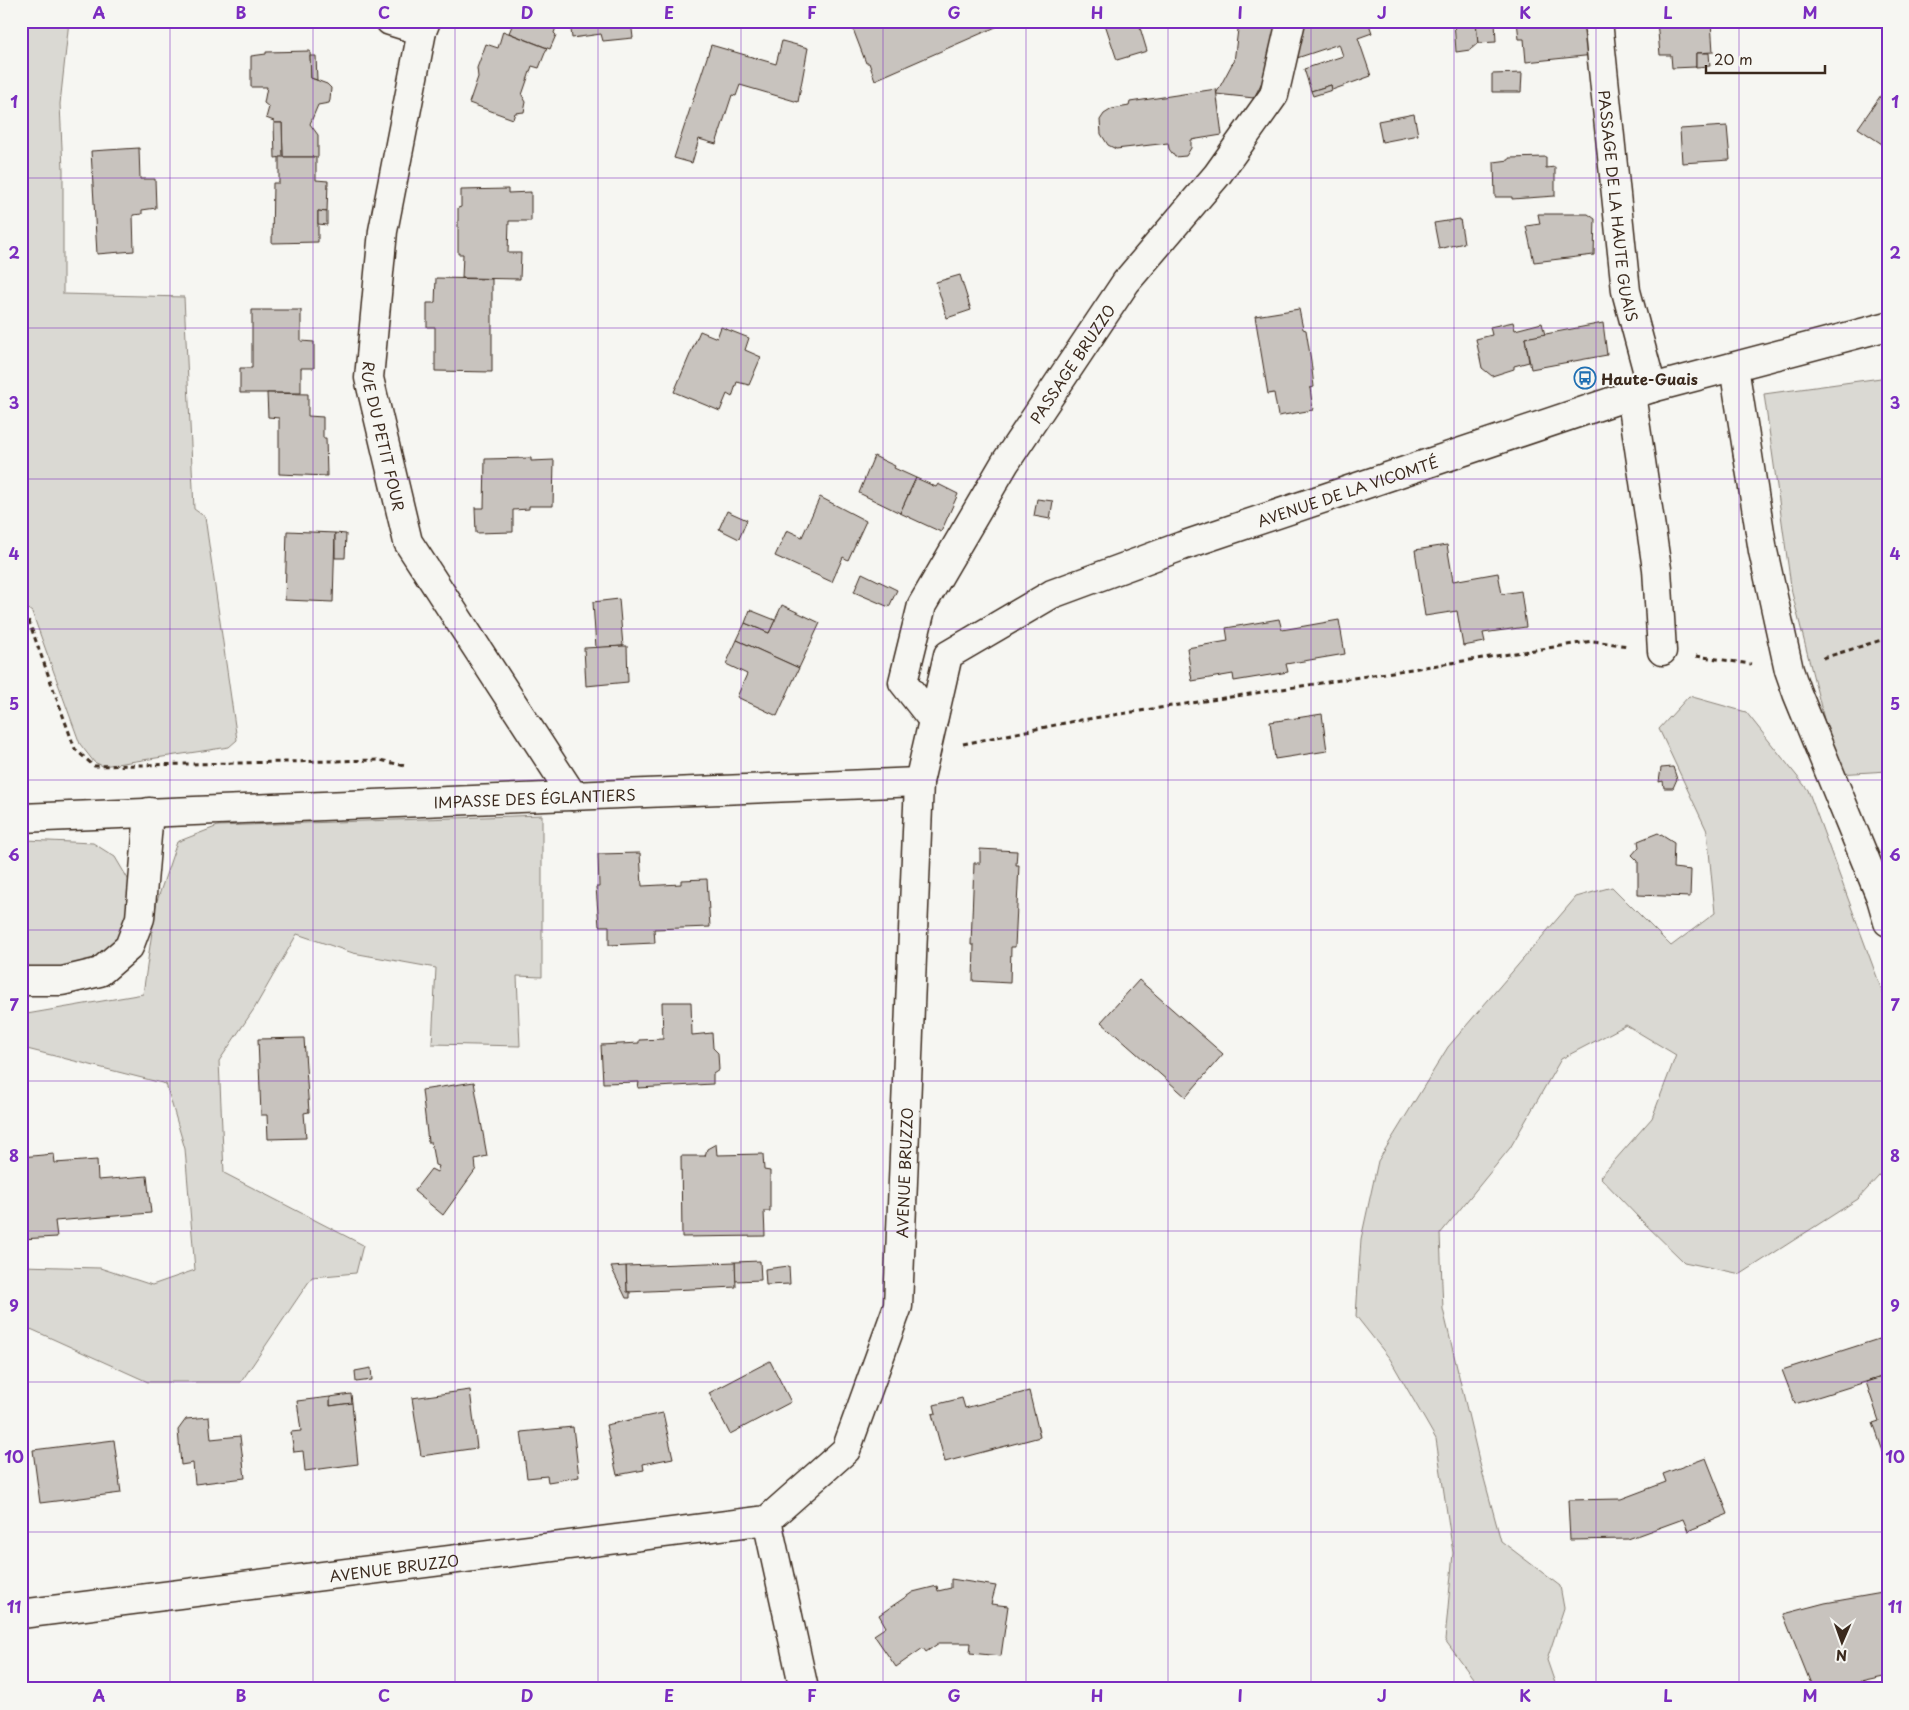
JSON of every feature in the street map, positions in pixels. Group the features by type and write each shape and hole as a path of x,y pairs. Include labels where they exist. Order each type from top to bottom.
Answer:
{"street":[{"name":"RUE DU PETIT FOUR","path":"390,21 424,26 383,231 369,378 408,542 573,796"},
{"name":"PASSAGE BRUZZO","path":"932,720 903,682 922,605 1004,463 1126,282 1217,175 1274,96 1291,21"},
{"name":"PASSAGE DE LA HAUTE GUAIS","path":"1598,21 1626,291 1641,391 1657,569 1662,651"},
{"name":"AVENUE DE LA VICOMTÉ","path":"919,782 948,655 1052,594 1182,546 1641,391 1888,326"},
{"path":"1734,367 1763,551 1789,670 1881,898 1888,922"},
{"name":"IMPASSE DES ÉGLANTIERS","path":"21,818 919,782"},
{"name":"AVENUE BRUZZO","path":"21,1614 767,1520 846,1450 898,1306 919,782"},
{"path":"21,981 62,981 100,972 129,947 140,918 149,812"},
{"path":"767,1520 804,1689"}],"path":[{"path":"21,616 28,619 76,749 94,766 380,760 409,768"},
{"path":"932,720 962,744 1085,720 1593,641 1789,670 1888,638"}],"shaded area":[{"path":"21,21 69,21 60,104 63,170 63,294 184,297 194,509 205,517 237,740 229,747 103,766 94,762 80,744 32,612 21,604"},
{"path":"1888,377 1888,771 1838,774 1792,593 1764,394"},
{"path":"1689,696 1746,712 1808,790 1888,1007 1888,1166 1858,1199 1741,1274 1684,1262 1600,1177 1652,1118 1676,1055 1626,1025 1561,1059 1510,1148 1440,1234 1443,1309 1479,1460 1501,1541 1560,1586 1564,1608 1547,1660 1557,1689 1481,1689 1445,1640 1453,1553 1436,1439 1390,1359 1356,1316 1361,1239 1378,1161 1448,1047 1576,897 1612,887 1671,946 1715,913 1707,831 1659,729"},
{"path":"542,815 542,977 517,976 520,1046 432,1044 436,968 353,953 297,934 254,1009 219,1061 224,1173 363,1245 356,1273 312,1277 241,1382 148,1382 21,1326 21,1266 100,1268 152,1285 195,1270 185,1149 166,1084 23,1048 21,1015 143,994 156,904 177,842 218,826"},
{"path":"26,840 93,843 115,857 131,884 129,919 112,948 95,960 62,968 21,966 21,842"}],"building":[{"path":"129,21 170,21 169,27"},
{"path":"514,21 570,21 558,22 554,33 556,35 550,49 509,33"},
{"path":"570,21 631,21 633,38 603,41 601,34 572,38"},
{"path":"871,21 1004,21 1005,23 875,80 869,63 866,63 853,29"},
{"path":"1104,21 1138,21 1147,51 1117,60"},
{"path":"1239,21 1280,21 1273,60 1254,98 1216,94 1234,62"},
{"path":"1313,21 1368,21 1372,33 1358,38 1371,76 1332,90 1331,85 1311,91 1304,69 1343,56 1339,44 1291,60 1296,27"},
{"path":"1454,21 1476,21 1478,43 1470,50 1456,52"},
{"path":"1476,21 1495,21 1496,42 1478,43"},
{"path":"1517,21 1595,21 1594,55 1526,62 1524,39 1519,39"},
{"path":"1657,21 1711,21 1713,52 1696,53 1696,67 1672,68 1671,55 1660,55"},
{"path":"503,31 547,48 539,68 532,66 522,95 526,102 524,112 515,113 513,119 469,103 478,77 477,68 486,44 498,48"},
{"path":"782,41 808,48 798,102 740,85 736,96 732,95 716,144 699,139 692,163 674,158 711,45 776,64"},
{"path":"310,51 311,78 327,84 331,88 329,103 318,105 310,124 318,135 318,157 283,157 282,123 274,123 274,121 266,118 269,107 264,103 267,87 251,87 251,56 266,54 266,52"},
{"path":"1696,53 1709,53 1710,66 1696,67"},
{"path":"310,56 316,56 317,80 311,78"},
{"path":"1522,73 1521,92 1492,92 1492,74"},
{"path":"1331,85 1332,90 1313,96 1311,91"},
{"path":"1888,85 1888,148 1858,128"},
{"path":"1216,89 1222,135 1191,140 1191,148 1186,156 1175,157 1169,149 1168,143 1116,149 1108,145 1101,134 1100,120 1104,114 1112,109 1129,106 1130,102"},
{"path":"1414,114 1418,135 1382,142 1378,121"},
{"path":"274,123 282,123 283,157 275,158"},
{"path":"1727,126 1730,160 1682,163 1680,129"},
{"path":"139,148 140,179 155,179 156,208 142,210 142,214 133,215 134,251 97,254 91,151"},
{"path":"279,157 316,157 316,180 328,181 327,212 318,211 318,242 272,243 273,183 279,183"},
{"path":"1546,157 1546,168 1555,167 1555,196 1512,199 1512,197 1495,197 1494,162 1509,160 1509,158"},
{"path":"508,189 508,193 531,192 531,221 509,221 508,253 521,253 520,279 462,278 463,254 458,254 458,208 461,207 461,190"},
{"path":"318,211 327,212 327,225 318,224"},
{"path":"1538,214 1588,214 1595,219 1594,255 1534,262 1526,226 1540,224"},
{"path":"1460,219 1464,243 1439,249 1434,223"},
{"path":"960,275 971,310 947,318 936,282"},
{"path":"436,278 492,279 492,372 435,371 435,327 427,327 427,303 435,303"},
{"path":"1299,309 1303,329 1306,330 1311,361 1314,387 1310,388 1313,410 1278,416 1274,393 1268,394 1255,316"},
{"path":"252,310 301,310 301,341 314,342 314,368 301,368 301,393 240,393 240,368 252,368"},
{"path":"1513,322 1515,330 1542,323 1545,335 1525,338 1529,362 1514,366 1514,369 1492,376 1482,368 1476,339 1492,335 1490,327"},
{"path":"1603,323 1607,355 1531,369 1525,338"},
{"path":"721,327 749,338 745,350 761,357 749,385 737,382 732,397 727,394 720,411 674,392 700,331 717,338"},
{"path":"267,393 308,394 308,416 323,417 323,438 326,438 327,476 279,474 279,418 268,417"},
{"path":"874,456 916,478 900,513 859,493"},
{"path":"531,458 531,461 554,460 553,506 529,506 529,509 513,510 513,532 476,533 475,508 484,508 485,459"},
{"path":"916,478 936,487 938,484 958,494 941,532 900,513"},
{"path":"820,497 866,521 848,560 843,557 832,582 775,556 787,530 802,537"},
{"path":"1037,499 1053,501 1050,519 1034,516"},
{"path":"727,511 747,520 739,539 719,529"},
{"path":"287,531 335,533 333,602 285,600"},
{"path":"335,533 346,534 345,558 335,558"},
{"path":"1447,545 1453,581 1498,573 1502,594 1521,591 1526,627 1483,633 1485,642 1463,646 1457,611 1425,616 1415,550"},
{"path":"862,573 897,590 889,607 854,592"},
{"path":"619,599 623,646 596,648 593,602"},
{"path":"782,605 820,623 799,668 737,640 745,623 769,633"},
{"path":"750,610 775,620 769,633 745,623"},
{"path":"1279,619 1282,630 1339,620 1345,654 1286,664 1288,672 1234,681 1233,674 1192,681 1187,648 1228,641 1226,628"},
{"path":"737,640 799,668 777,716 737,697 747,674 726,664"},
{"path":"627,646 628,682 586,686 584,648"},
{"path":"1322,714 1327,751 1275,759 1270,722"},
{"path":"1673,767 1677,779 1673,788 1664,788 1663,781 1659,782 1661,768"},
{"path":"1658,833 1674,843 1673,868 1691,870 1690,897 1638,895 1638,861 1632,855 1639,847 1638,841"},
{"path":"980,849 1017,851 1016,865 1019,865 1015,947 1011,947 1010,983 973,981 974,945 971,945 974,863 980,863"},
{"path":"640,853 642,886 681,884 681,880 707,879 710,927 654,929 655,943 609,945 609,926 599,926 596,887 599,887 598,854"},
{"path":"1139,980 1223,1054 1186,1097 1101,1022"},
{"path":"662,1002 691,1002 692,1035 712,1033 713,1048 718,1053 719,1070 713,1074 713,1084 638,1088 639,1082 603,1083 601,1045 639,1043 639,1040 663,1039"},
{"path":"304,1038 309,1112 304,1113 306,1138 268,1139 267,1115 261,1115 258,1039"},
{"path":"474,1082 487,1156 475,1159 476,1169 443,1215 414,1191 431,1169 437,1172 439,1166 435,1165 431,1142 428,1142 422,1090"},
{"path":"716,1144 717,1155 763,1154 764,1170 770,1171 770,1211 764,1211 765,1236 682,1237 681,1156 705,1156 707,1149"},
{"path":"54,1154 55,1163 97,1160 98,1180 147,1176 151,1213 55,1221 57,1237 21,1239 21,1202 25,1201 21,1157"},
{"path":"760,1261 761,1280 735,1281 735,1262"},
{"path":"735,1262 736,1287 627,1292 626,1266"},
{"path":"626,1266 627,1292 630,1292 630,1298 626,1298 611,1267"},
{"path":"789,1266 790,1284 766,1285 765,1269"},
{"path":"1888,1336 1888,1375 1795,1404 1782,1370"},
{"path":"770,1361 791,1402 730,1434 709,1393"},
{"path":"371,1368 372,1380 356,1382 355,1371"},
{"path":"1888,1375 1888,1456 1885,1457 1873,1423 1879,1421 1866,1382"},
{"path":"470,1390 477,1448 421,1456 412,1398"},
{"path":"1029,1391 1040,1437 945,1462 932,1414 936,1413 934,1405 962,1398 965,1408"},
{"path":"351,1394 352,1403 330,1406 330,1397"},
{"path":"330,1397 330,1406 352,1403 358,1464 305,1471 303,1451 294,1452 291,1432 301,1431 297,1401"},
{"path":"663,1413 673,1458 643,1464 644,1470 617,1475 606,1425"},
{"path":"209,1417 211,1439 240,1436 245,1478 195,1484 193,1463 181,1465 178,1430 186,1419"},
{"path":"573,1427 579,1477 548,1482 547,1476 527,1478 521,1432"},
{"path":"114,1440 121,1493 40,1503 33,1450"},
{"path":"1706,1458 1728,1514 1688,1531 1683,1519 1628,1539 1570,1540 1568,1500 1621,1499 1666,1482 1663,1474"},
{"path":"951,1579 996,1586 991,1604 1008,1606 1001,1656 970,1653 971,1643 939,1643 926,1652 923,1648 896,1667 874,1635 886,1627 879,1615 913,1592 937,1586 938,1591 951,1588"},
{"path":"1888,1592 1888,1676 1829,1689 1813,1689 1783,1614 1825,1603"},
{"path":"483,1684 484,1689 455,1689"}],"place":[{"name":"Haute-Guais","path":"1585,378"}]}
